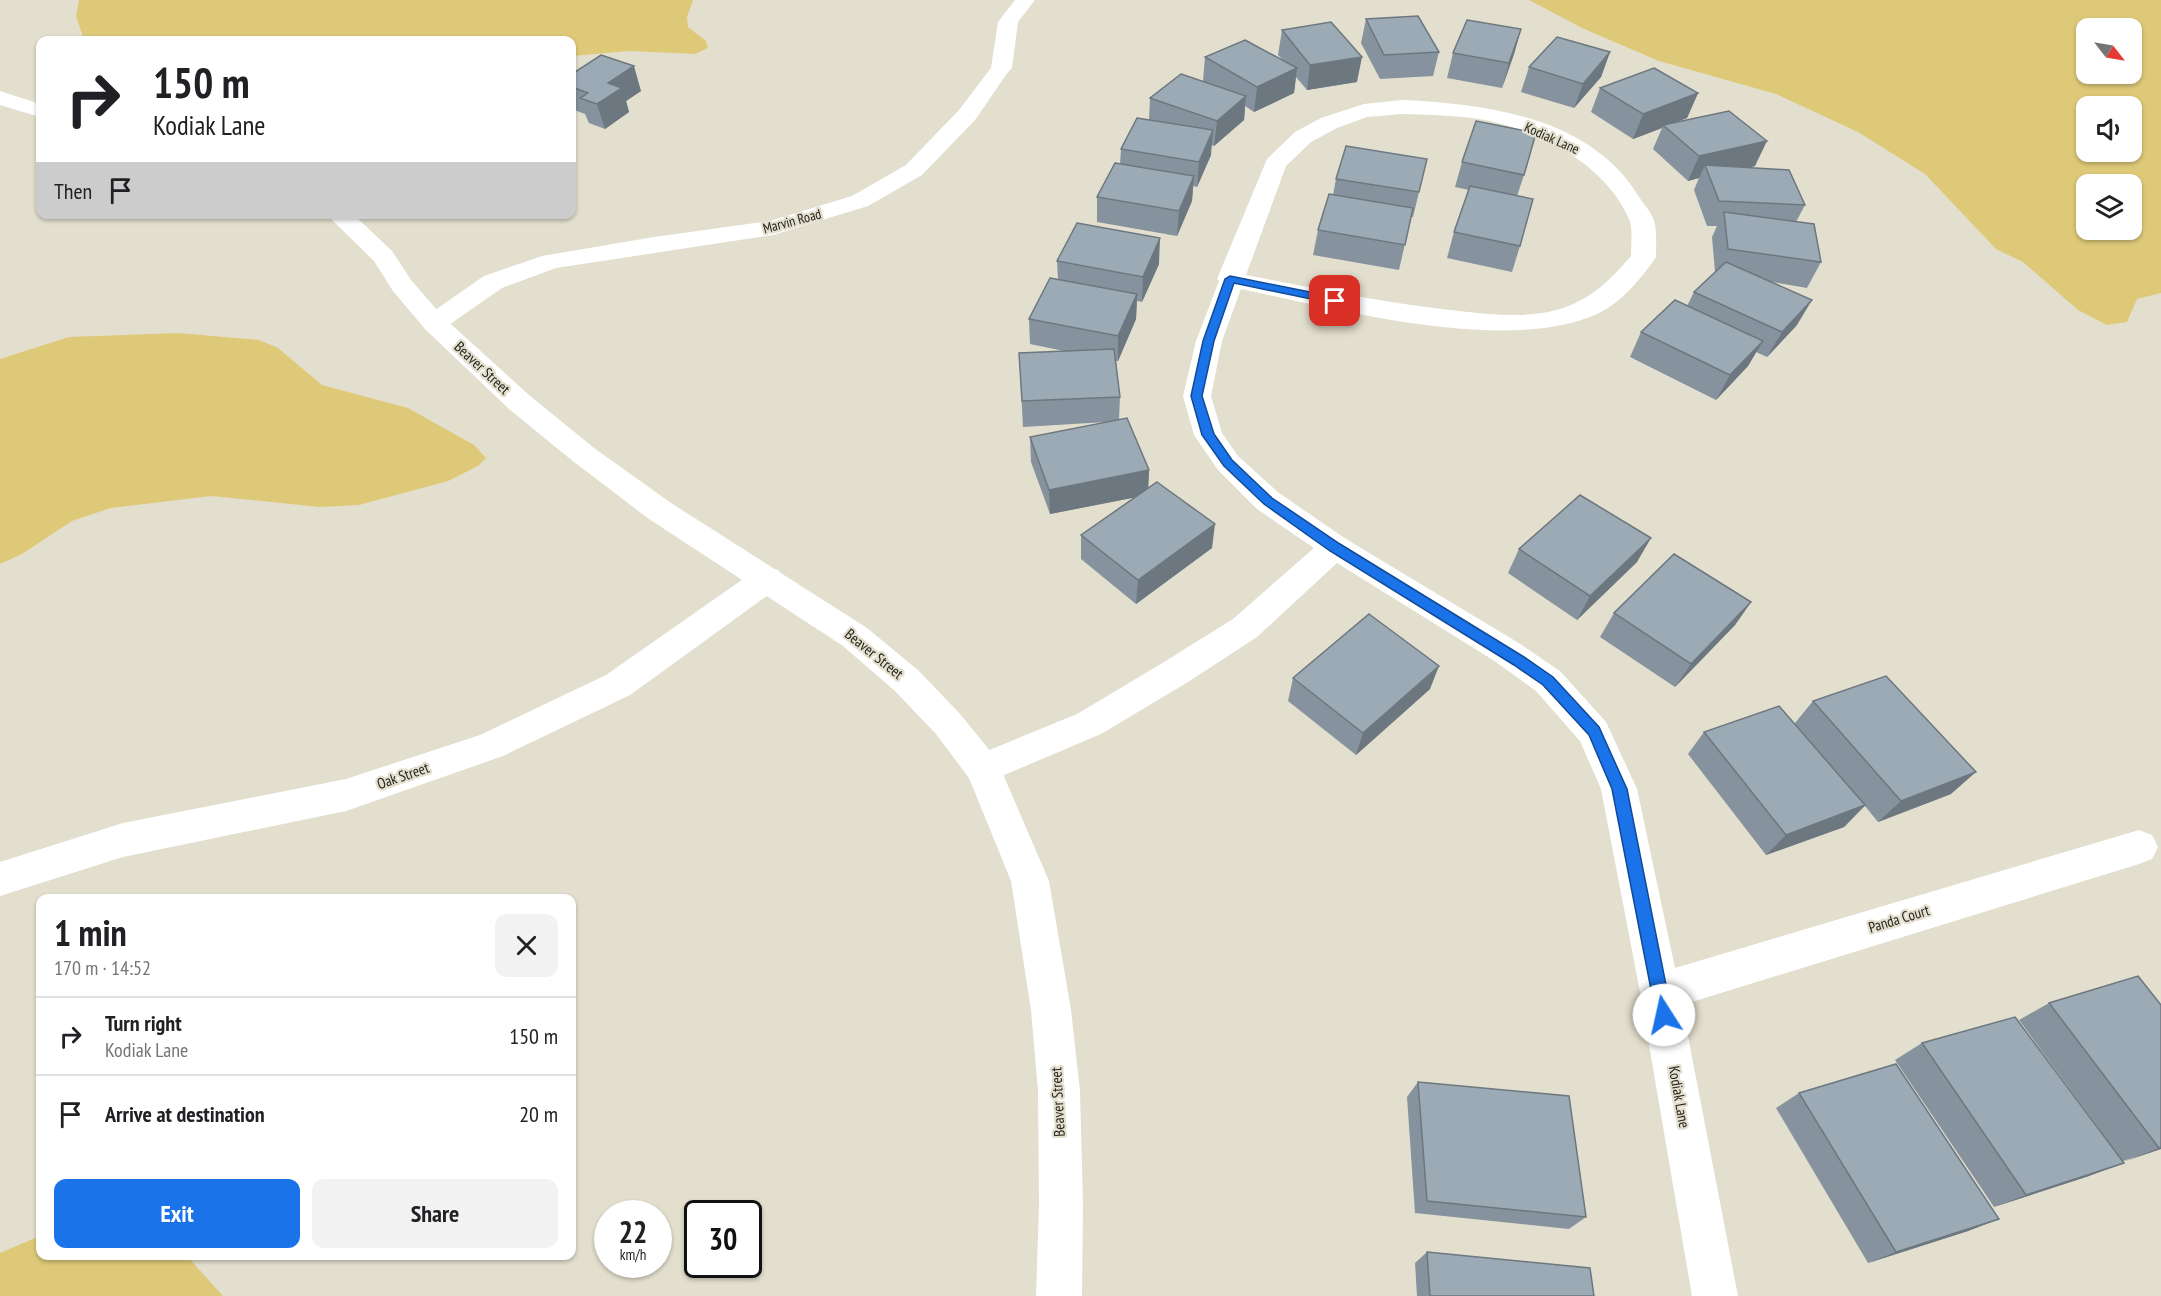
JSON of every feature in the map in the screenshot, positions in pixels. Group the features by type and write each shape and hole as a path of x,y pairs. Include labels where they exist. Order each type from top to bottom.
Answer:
{"street":[{"name":"Marvin Road","path":"434,323 493,282 551,261 773,228 860,201 914,170 967,115 1000,68 1008,22 1025,0"},
{"path":"0,98 36,110"},
{"name":"Kodiak Lane","path":"1230,279 1377,309 1498,324 1548,321 1591,307 1617,288 1644,257 1642,221 1621,186 1586,153 1534,127 1492,115 1448,109 1402,107 1364,111 1329,123 1303,137 1275,164 1230,279 1209,341 1197,396 1208,435 1228,463 1268,501 1335,547 1505,651 1548,681 1594,732 1619,789 1660,992 1714,1296"},
{"name":"Beaver Street","path":"343,219 383,256 402,285 434,323 519,402 584,456 660,510 855,636 908,681 948,724 983,769 1030,881 1051,1010 1059,1091 1061,1205 1059,1296"},
{"path":"983,769 1089,724 1196,660 1245,628 1335,547"},
{"name":"Oak Street","path":"0,879 123,840 346,795 491,746 618,685 766,579"},
{"name":"Panda Court","path":"1660,992 2139,847"}],"shaded area":[{"path":"79,0 693,0 687,17 688,27 706,41 708,48 695,54 629,51 576,56 576,36 83,36 76,16"},
{"path":"1529,0 2161,0 2161,293 2137,299 2127,322 2107,325 2078,310 2023,262 1996,249 1925,174 1858,132 1776,94 1659,61 1582,28"},
{"path":"178,333 259,340 278,348 322,385 408,408 474,445 486,458 478,466 448,481 359,505 320,507 211,496 111,508 72,521 22,554 0,564 0,359 69,337"},
{"path":"36,1238 36,1260 191,1260 223,1296 0,1296 0,1253"}],"building":[{"path":"1418,16 1439,52 1384,55 1366,19"},
{"path":"1467,20 1521,29 1509,63 1453,53"},
{"path":"1331,22 1362,57 1310,65 1282,30"},
{"path":"1557,37 1610,52 1583,84 1529,67"},
{"path":"1245,40 1297,68 1257,87 1205,57"},
{"path":"601,55 634,66 608,83 622,88 597,104 580,98 588,93 576,88 576,71"},
{"path":"1654,68 1698,93 1643,114 1600,88"},
{"path":"1181,74 1246,96 1217,121 1150,98"},
{"path":"1729,111 1767,141 1699,156 1663,125"},
{"path":"1137,118 1213,130 1199,162 1121,149"},
{"path":"1476,121 1536,133 1524,175 1462,162"},
{"path":"1346,146 1427,159 1419,192 1336,179"},
{"path":"1115,163 1194,176 1179,211 1097,197"},
{"path":"1705,165 1789,170 1805,205 1719,201"},
{"path":"1470,186 1533,199 1520,246 1454,232"},
{"path":"1329,194 1413,208 1405,245 1318,230"},
{"path":"1724,212 1814,224 1821,262 1728,249"},
{"path":"1077,223 1160,238 1143,277 1057,261"},
{"path":"1726,262 1812,300 1782,332 1694,292"},
{"path":"1050,278 1137,294 1118,336 1029,319"},
{"path":"1675,300 1763,341 1730,375 1641,332"},
{"path":"1114,349 1120,397 1022,401 1019,353"},
{"path":"1127,418 1149,470 1049,490 1030,437"},
{"path":"1157,482 1215,524 1138,580 1081,535"},
{"path":"1580,495 1651,538 1590,596 1519,549"},
{"path":"1674,554 1751,602 1691,664 1614,613"},
{"path":"1369,614 1439,666 1363,733 1293,678"},
{"path":"1886,676 1976,772 1901,801 1813,701"},
{"path":"1779,706 1865,805 1786,835 1704,732"},
{"path":"2138,976 2161,1005 2161,1147 2159,1148 2049,1003"},
{"path":"2015,1017 2124,1163 2026,1195 1922,1043"},
{"path":"1896,1064 1999,1219 1896,1252 1799,1093"},
{"path":"1418,1082 1569,1096 1586,1217 1427,1201"},
{"path":"1427,1252 1590,1268 1594,1296 1430,1296"}],"route":[{"path":"1335,301 1230,279 1209,341 1197,396 1208,435 1228,463 1268,501 1335,547 1505,651 1548,681 1594,732 1619,789 1664,1015"}]}
